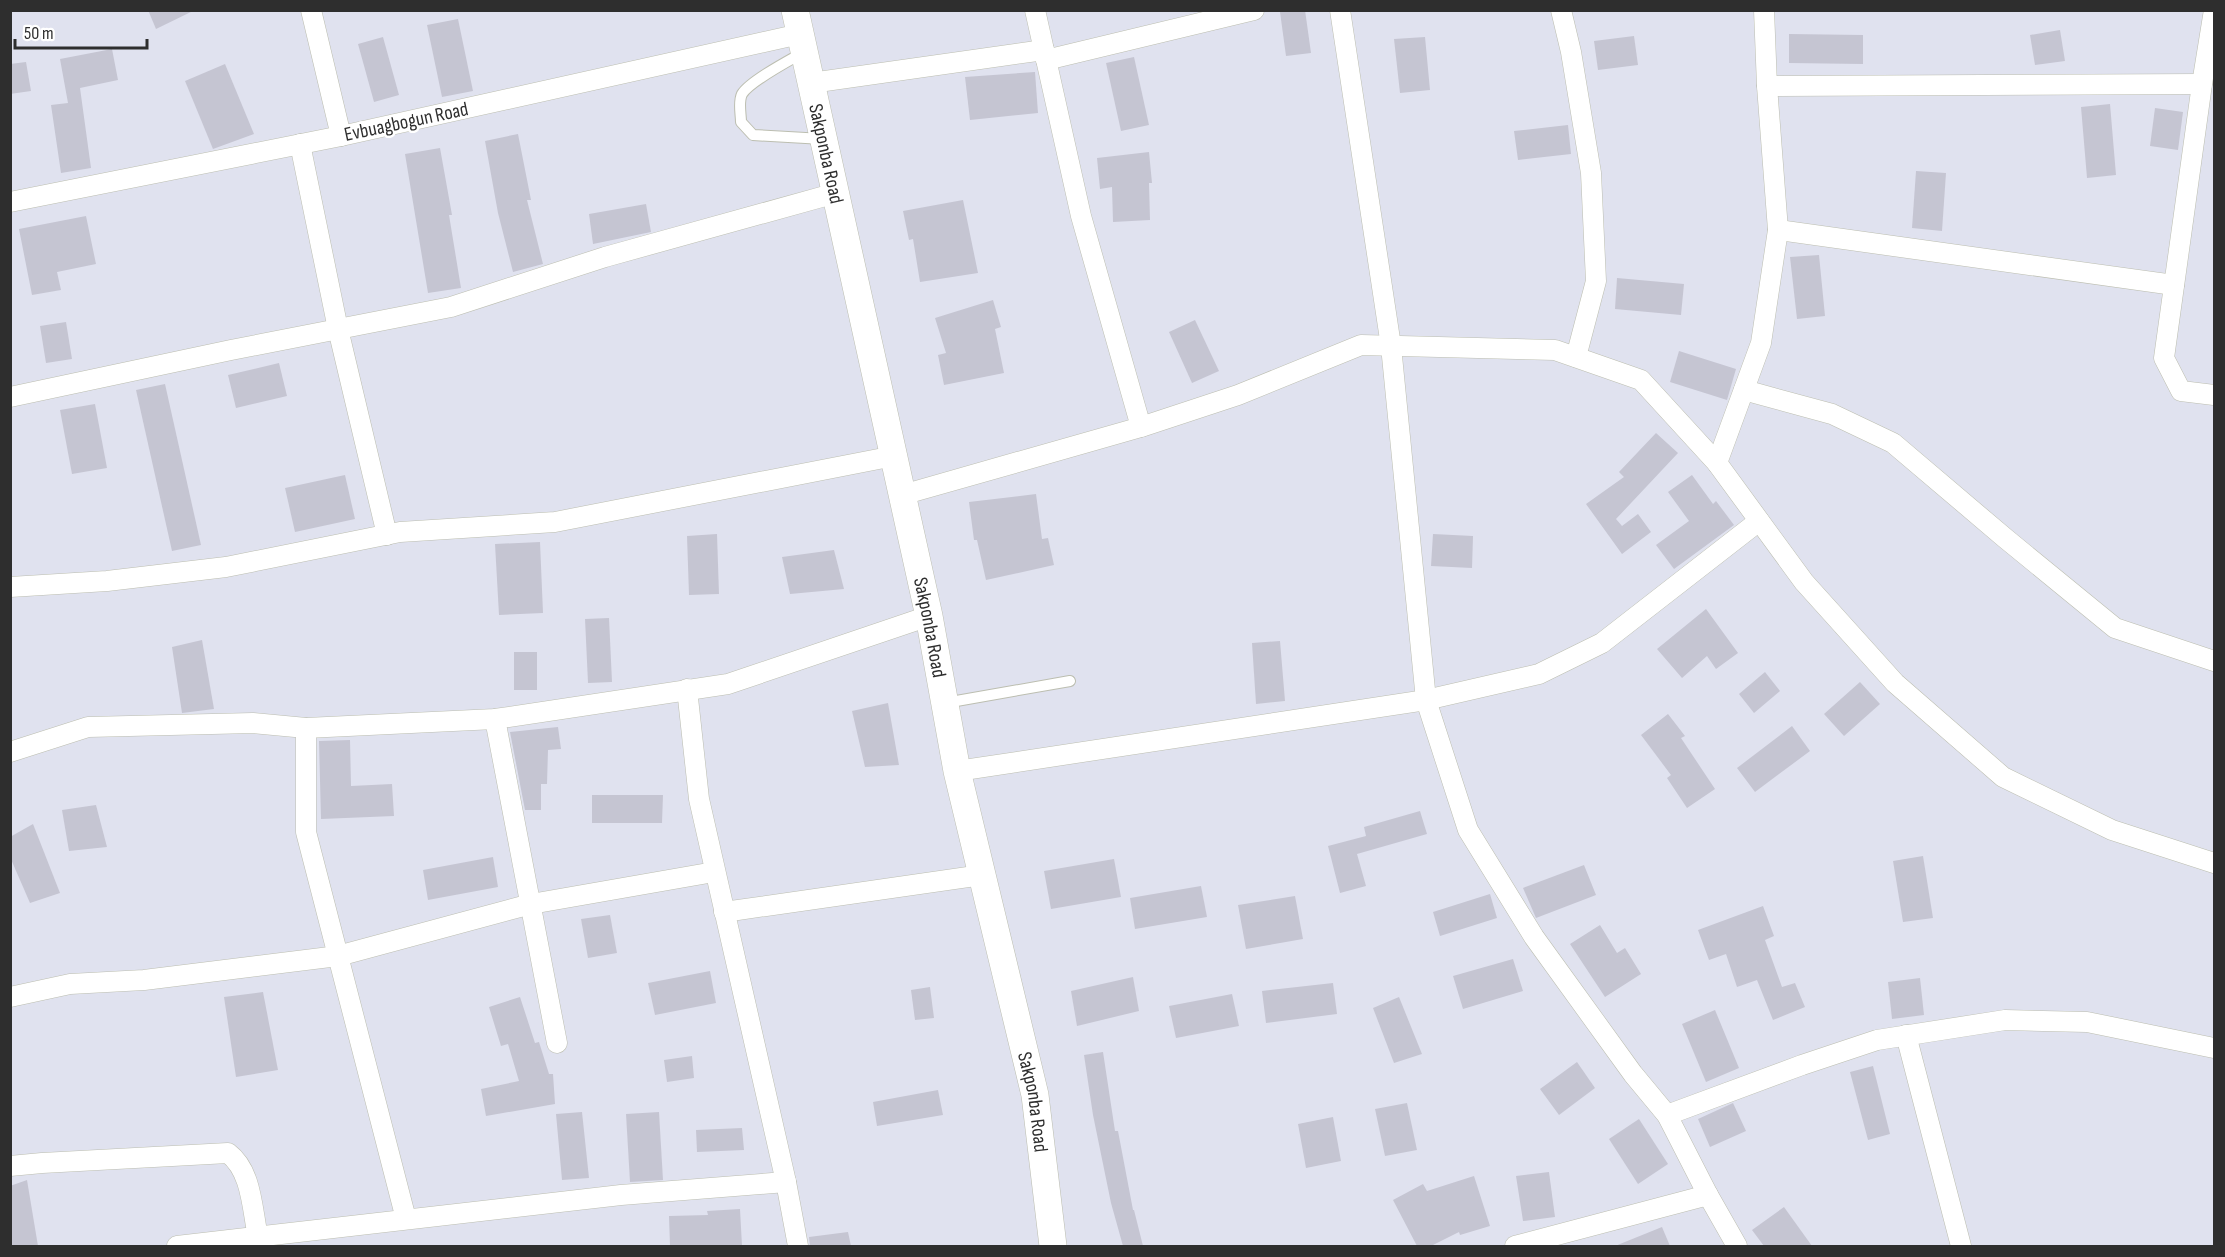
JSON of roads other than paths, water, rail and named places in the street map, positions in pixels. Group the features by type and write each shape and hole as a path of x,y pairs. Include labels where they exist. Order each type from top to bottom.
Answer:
{"main road":[{"name":"Sakponba Road","path":"800,32 929,616 957,771 1035,1095 1053,1246"}],"street":[{"path":"311,10 341,136"},
{"path":"1035,10 1081,216 1141,427"},
{"path":"812,83 1045,55 1254,10"},
{"path":"1340,10 1391,346 1426,700 1468,830 1534,937 1633,1074 1668,1115 1708,1195 1737,1246"},
{"path":"1561,10 1571,52 1592,173 1596,281 1576,357"},
{"path":"1717,463 1761,343 1778,230 1767,86 1764,10"},
{"path":"2214,10 2164,358 2181,390 2214,395"},
{"name":"Evbuagbogun Road","path":"10,202 341,136 800,32"},
{"path":"1767,86 2202,84"},
{"path":"300,144 338,329 387,535"},
{"path":"10,397 451,308 604,257 836,193"},
{"path":"1778,230 2174,285"},
{"path":"902,495 1141,427 1238,395 1362,345 1555,350 1641,380 1717,463 1803,582 1895,683 2003,777 2112,830 2214,863"},
{"path":"1744,390 1832,414 1893,443 2115,628 2214,661"},
{"path":"10,586 108,581 225,567 400,532 555,522 894,456"},
{"path":"957,771 1426,700 1539,674 1602,643 1759,520"},
{"path":"10,752 88,727 253,723 306,728 495,719 728,684 929,616"},
{"path":"687,689 699,799 786,1182 798,1246"},
{"path":"495,719 557,1043"},
{"path":"306,728 306,832 406,1219"},
{"path":"10,997 70,984 144,980 338,956 531,904 714,872"},
{"path":"724,912 982,875"},
{"path":"1668,1115 1802,1065 1877,1040 2005,1020 2087,1022 2214,1048"},
{"path":"1906,1035 1961,1246"},
{"path":"10,1166 42,1162 228,1153 237,1159 244,1170 258,1237"},
{"path":"177,1246 621,1195 786,1182"},
{"path":"1515,1246 1708,1195"}],"lane":[{"path":"800,32 760,78 742,94 741,122 753,135 824,140"},
{"path":"945,703 1070,681"}]}
